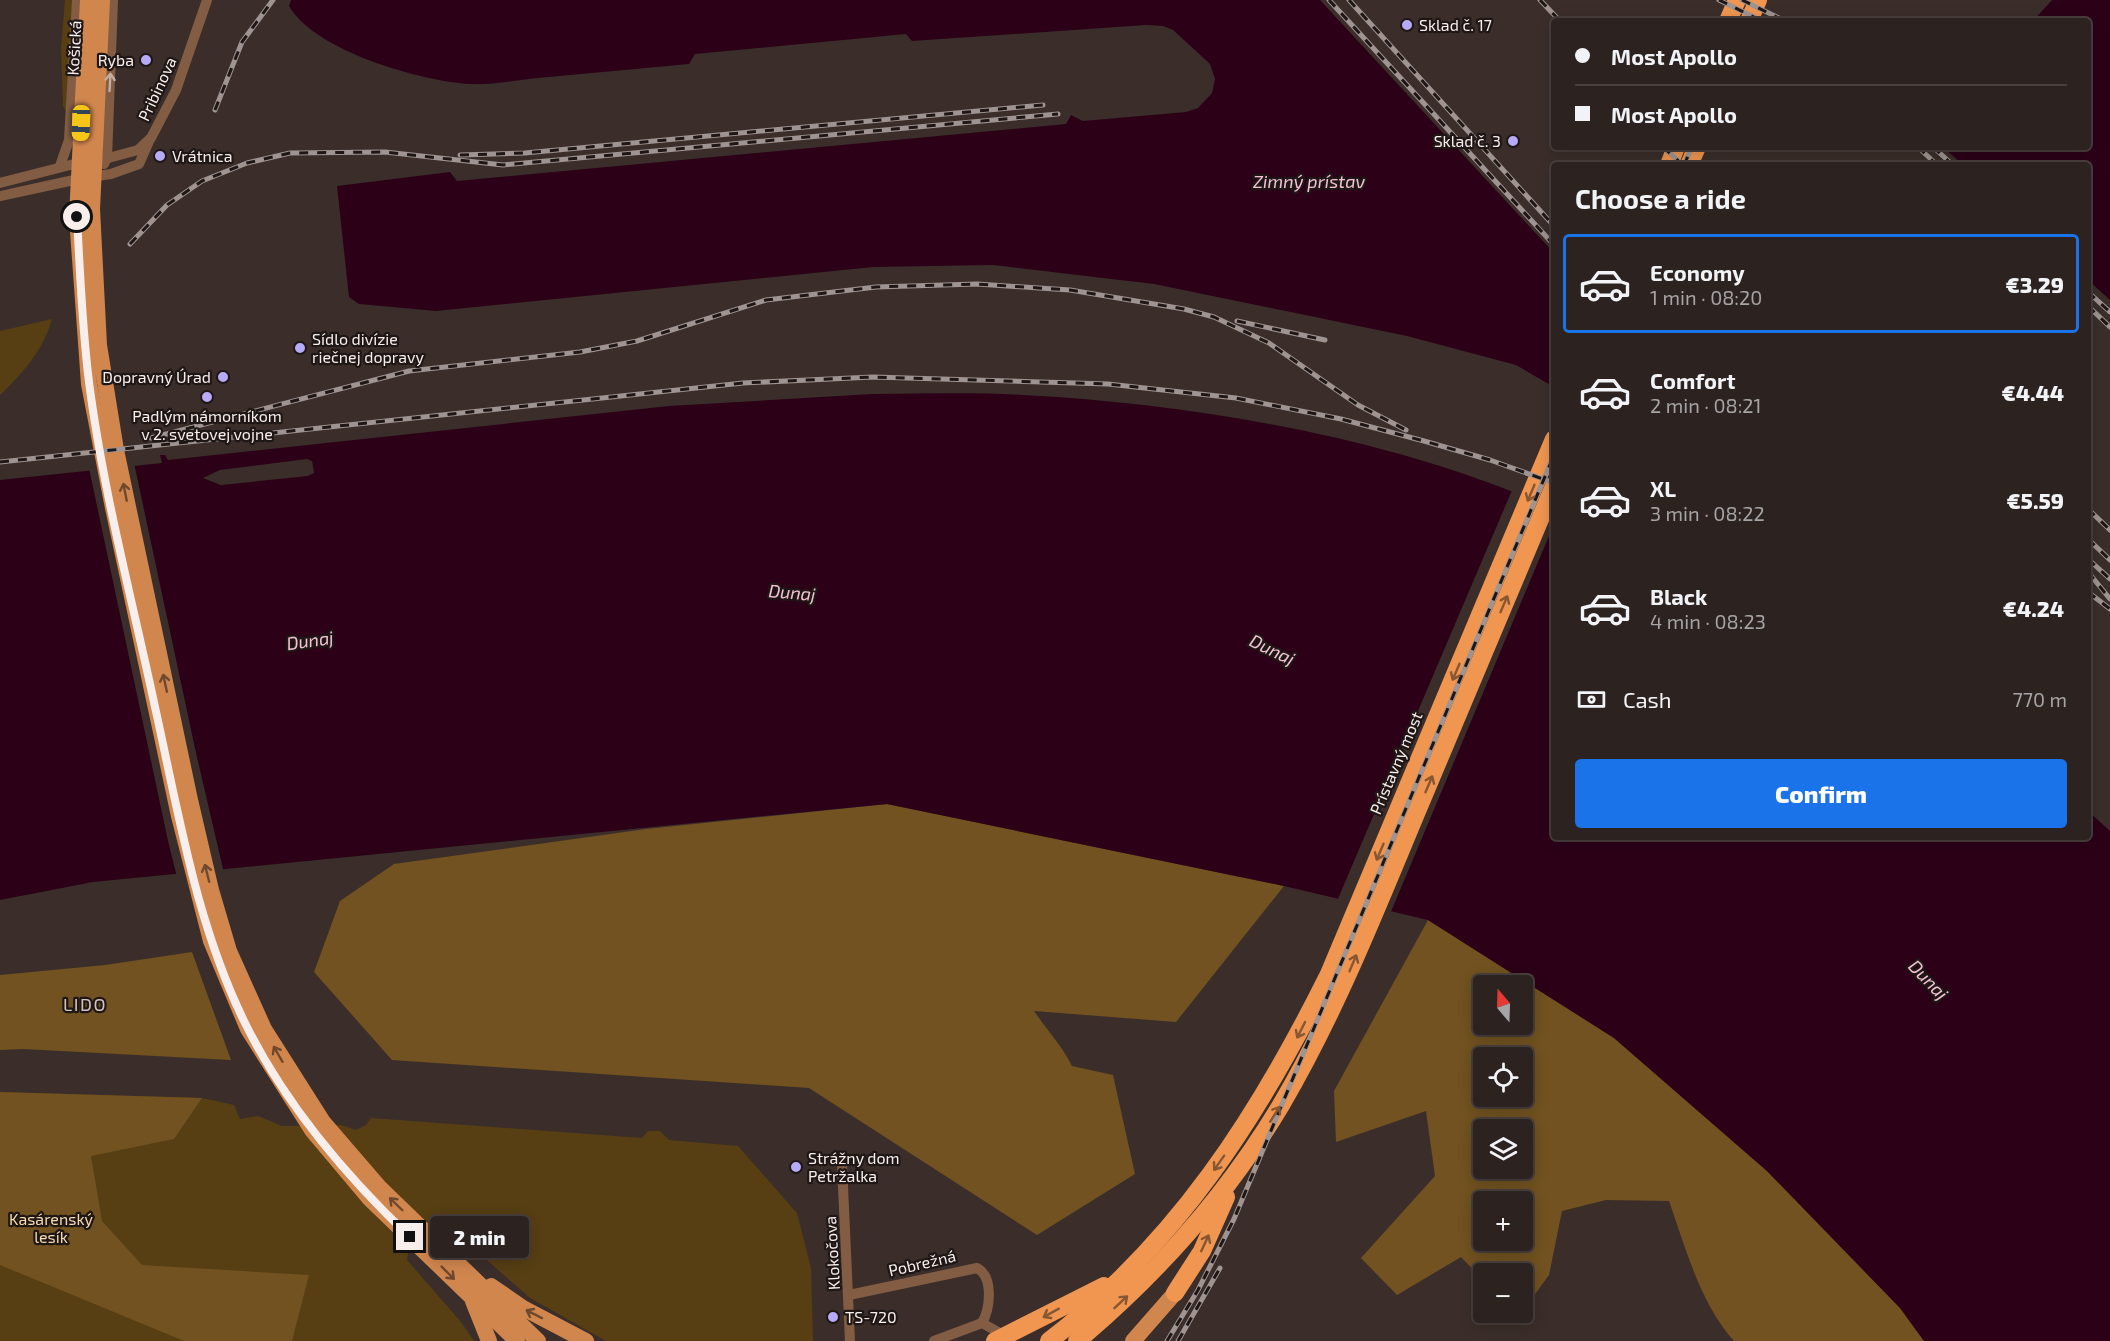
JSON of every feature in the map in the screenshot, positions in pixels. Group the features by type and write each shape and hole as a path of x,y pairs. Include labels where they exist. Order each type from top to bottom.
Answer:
{"highway":[{"path":"1729,18 1737,0"},
{"path":"1750,18 1758,0"},
{"name":"Prístavný most","path":"1122,1277 1158,1240 1212,1174 1264,1097 1329,974 1551,446"},
{"path":"1085,1339 1194,1226 1242,1163 1280,1106 1318,1035 1368,927 1551,493"},
{"path":"1175,1293 1202,1251 1242,1163"},
{"path":"995,1341 1122,1277"},
{"path":"1049,1341 1122,1277"}],"main road":[{"name":"Košická","path":"88,0 88,123"},
{"name":"Košická","path":"88,123 102,0"},
{"path":"88,123 96,313 106,393 190,800 217,913 249,999 309,1103 472,1297 517,1341"},
{"path":"431,1247 457,1262 523,1308 586,1341"},
{"path":"457,1262 538,1341"},
{"path":"1133,1341 1175,1293"},
{"path":"1146,1341 1175,1293"},
{"path":"472,1297 489,1341"}],"street":[{"name":"Košická","path":"60,166 69,140 77,0"},
{"path":"113,0 104,159 97,176 132,167 144,159 151,138"},
{"name":"Pribinova","path":"104,159 138,150 151,138 176,90 207,0"},
{"path":"0,183 74,164"},
{"path":"0,196 74,180"},
{"name":"Klokočova","path":"842,1164 850,1341"},
{"name":"Pobrežná","path":"849,1295 972,1267 982,1270 987,1280 988,1312 982,1323"},
{"path":"933,1341 982,1323 1014,1341"}],"green space":[{"path":"65,0 73,0 66,112 63,106 61,49"},
{"path":"52,319 38,351 0,395 0,331"},
{"path":"887,804 1284,886 1176,1022 1034,1011 1072,1066 1113,1075 1135,1174 1037,1235 809,1088 392,1060 314,972 340,901 394,864 646,829"},
{"path":"1428,920 1515,975 1473,975 1473,1035 1533,1035 1533,987 1614,1038 1767,1171 1900,1308 1924,1341 1734,1341 1722,1326 1703,1293 1669,1201 1606,1200 1562,1211 1549,1275 1533,1297 1533,1263 1473,1263 1473,1270 1461,1257 1397,1295 1361,1258 1435,1176 1426,1111 1336,1142 1334,1091"},
{"path":"192,952 231,1060 23,1049 0,1050 0,975 105,965"},
{"path":"0,1092 202,1098 234,1105 240,1119 258,1116 282,1126 341,1125 356,1130 366,1125 371,1118 642,1138 648,1131 660,1131 669,1140 738,1146 797,1213 811,1268 813,1341 606,1341 530,1298 456,1233 443,1232 409,1247 407,1260 461,1322 474,1341 0,1341"},
{"name":"Kasárenský lesík","path":"0,1092 202,1098 174,1139 91,1156 102,1221 142,1265 309,1275 292,1341 184,1341 0,1265"}],"water":[{"name":"Zimný prístav","path":"291,0 1320,0 1551,250 1551,385 1516,365 1407,336 1154,284 993,265 873,267 436,311 359,304 349,297 337,186 450,172 457,181 1066,124 1071,115 1083,121 1186,112 1198,108 1212,93 1215,79 1210,64 1173,30 1163,26 1146,25 912,41 906,34 695,54 689,64 470,84 424,77 370,61 321,37 302,22 289,6"},
{"path":"2052,0 2110,0 2110,300 2091,283 2091,162 1960,162 1946,150 2091,150 2091,18 2036,18"},
{"name":"Dunaj","path":"966,393 1023,395 1157,407 1226,416 1294,429 1362,444 1428,463 1493,484 1551,508 1551,840 2091,840 2091,814 2110,831 2110,1341 1924,1341 1900,1308 1767,1171 1614,1038 1533,987 1533,975 1515,975 1428,920 1284,886 887,804 93,882 0,900 0,480 162,463 160,455 165,455 168,460 669,406 872,394"}],"pier":[{"path":"307,459 312,461 314,473 308,476 221,485 203,478 220,470"},
{"path":"134,463 224,873 177,877 168,841 89,468"},
{"path":"1513,488 1551,505 1551,531 1390,914 1337,901"}],"railway":[{"path":"215,110 242,42 273,0"},
{"path":"1329,0 1551,242"},
{"path":"1349,0 1551,223"},
{"path":"1540,0 1557,18"},
{"path":"1719,0 1756,18"},
{"path":"1742,0 1779,18"},
{"path":"460,155 525,153 1043,105"},
{"path":"130,244 167,205 202,181 247,163 290,153 385,152 503,165 1058,114"},
{"path":"1666,150 1680,162"},
{"path":"1685,162 1691,150"},
{"path":"1921,150 1934,162"},
{"path":"1936,150 1950,162"},
{"path":"151,438 409,371 580,352 637,341 766,300 876,287 977,284 1070,290 1184,309 1214,317 1269,343 1358,405 1406,430"},
{"path":"2091,295 2110,312"},
{"path":"2091,309 2110,327"},
{"path":"1237,321 1325,340"},
{"path":"0,462 743,383 873,377 1108,384 1236,398 1341,419 1424,441 1490,460 1551,482"},
{"path":"1167,1341 1198,1290 1234,1219 1551,462"},
{"path":"2091,512 2110,530"},
{"path":"2091,542 2110,560"},
{"path":"2091,562 2110,579"},
{"path":"2091,576 2110,599"},
{"path":"2091,594 2110,609"},
{"path":"1178,1341 1220,1268"}],"place":[{"name":"Sklad č. 17","path":"1407,25"},
{"name":"Ryba","path":"146,60"},
{"name":"Sklad č. 3","path":"1513,141"},
{"name":"Vrátnica","path":"160,156"},
{"name":"Sídlo divízie riečnej dopravy","path":"300,348"},
{"name":"Dopravný Úrad","path":"223,377"},
{"name":"Padlým námorníkom v 2. svetovej vojne","path":"207,397"},
{"name":"Strážny dom Petržalka","path":"796,1167"},
{"name":"TS-720","path":"833,1317"}],"district":[{"name":"LIDO","path":"85,1005"}],"route":[{"path":"77,217 84,334 95,417 179,816 191,869 217,958 248,1029 294,1105 370,1199 410,1237"}]}
